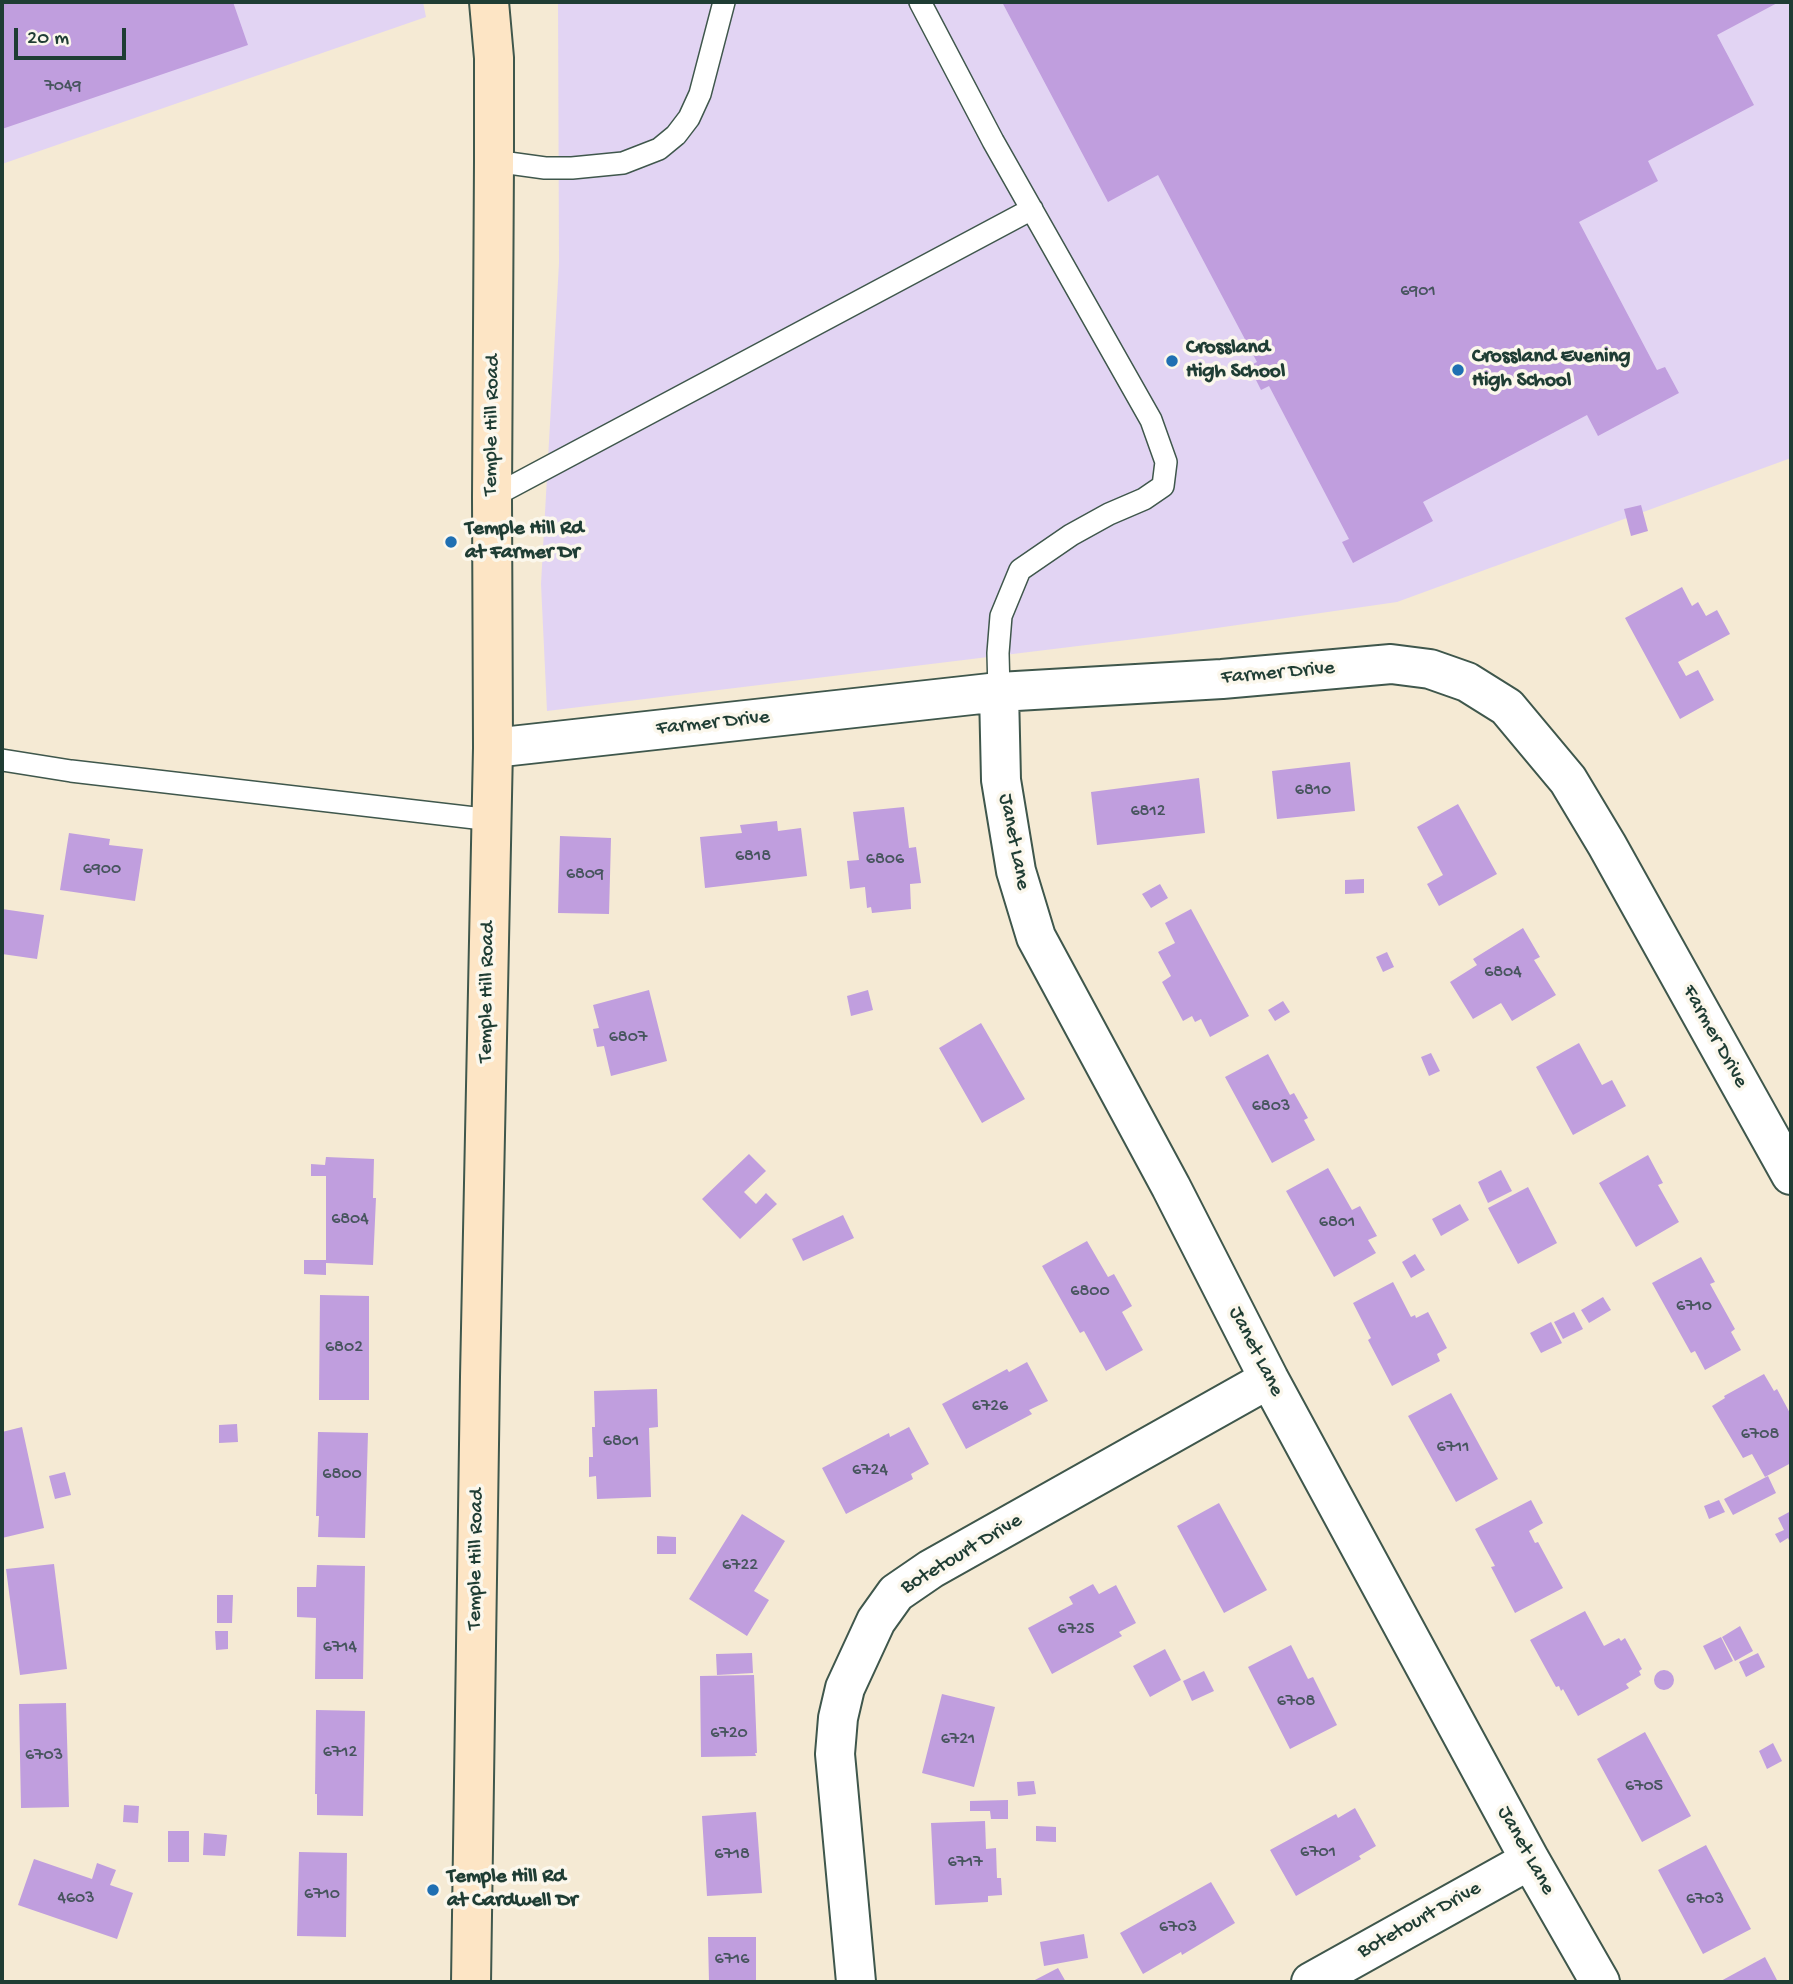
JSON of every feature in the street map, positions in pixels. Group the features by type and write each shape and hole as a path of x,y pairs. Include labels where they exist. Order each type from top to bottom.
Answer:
{"main road":[{"name":"Temple Hill Road","path":"471,1982 493,748 495,161 494,58 489,2"}],"street":[{"name":"Farmer Drive","path":"493,748 999,692 1222,679 1391,664 1430,669 1466,682 1507,707 1568,780 1791,1175"},
{"name":"Janet Lane","path":"999,692 1001,780 1016,872 1036,937 1171,1187 1269,1379 1530,1860 1600,1982"},
{"name":"Botetourt Drive","path":"856,1982 835,1754 838,1718 845,1688 876,1621 896,1592 931,1569 1269,1379"},
{"name":"Botetourt Drive","path":"1311,1982 1530,1860"}],"lane":[{"path":"495,161 545,168 582,168 623,163 659,149 676,135 689,118 700,94 724,2"},
{"path":"920,2 993,141 1151,420 1166,462 1163,486 1144,499 1071,535 1020,570 1001,616 999,692"},
{"path":"492,497 1032,209"},
{"path":"2,760 71,771 492,820"}],"shaded area":[{"path":"2,2 423,2 426,17 2,164"},
{"name":"Crossland High School","path":"558,2 1791,2 1791,458 1397,602 1168,635 547,711 541,584 559,263"}],"building":[{"path":"2,2 233,2 248,45 2,129"},
{"path":"1002,2 1779,2 1717,35 1754,105 1648,161 1658,181 1579,222 1657,370 1665,367 1679,393 1598,436 1587,415 1423,502 1433,521 1353,563 1342,542 1349,539 1269,386 1261,390 1249,366 1257,362 1158,175 1108,202"},
{"path":"1641,505 1648,531 1631,536 1624,509"},
{"path":"1682,587 1692,606 1698,602 1706,616 1717,610 1730,634 1678,662 1686,676 1698,670 1714,700 1680,719 1625,618"},
{"path":"1350,762 1355,811 1277,819 1272,771"},
{"path":"1199,778 1205,833 1097,845 1091,792"},
{"path":"1458,804 1497,874 1439,906 1427,884 1443,875 1417,827"},
{"path":"904,807 909,848 916,847 921,883 910,884 911,909 872,913 871,907 867,908 865,887 850,889 847,861 859,860 853,812"},
{"path":"777,821 778,831 801,828 807,876 705,888 700,837 742,833 740,825"},
{"path":"69,833 110,839 109,845 143,849 135,901 60,890"},
{"path":"560,836 611,838 609,914 558,913"},
{"path":"1364,879 1364,893 1345,894 1345,880"},
{"path":"1160,884 1168,898 1151,908 1142,894"},
{"path":"2,909 44,915 37,959 2,954"},
{"path":"1191,909 1249,1016 1210,1037 1201,1019 1195,1022 1192,1016 1183,1021 1162,982 1171,976 1158,952 1175,943 1165,923"},
{"path":"1523,928 1540,957 1534,960 1556,995 1512,1021 1501,1003 1473,1019 1450,982 1477,965 1473,959"},
{"path":"1387,952 1394,967 1383,972 1376,957"},
{"path":"649,990 667,1061 611,1076 604,1046 597,1047 593,1029 599,1028 593,1005"},
{"path":"868,990 873,1010 851,1016 847,996"},
{"path":"1283,1001 1290,1012 1275,1021 1268,1010"},
{"path":"981,1023 1025,1099 982,1123 939,1048"},
{"path":"1579,1043 1602,1085 1612,1080 1626,1106 1573,1135 1536,1067"},
{"path":"1431,1053 1440,1071 1429,1076 1421,1057"},
{"path":"1268,1054 1290,1095 1294,1093 1308,1118 1304,1120 1315,1140 1272,1163 1225,1077"},
{"path":"749,1154 766,1171 744,1192 756,1204 766,1193 777,1204 740,1239 702,1199"},
{"path":"1648,1155 1663,1183 1658,1185 1679,1222 1636,1247 1599,1183"},
{"path":"326,1157 374,1159 373,1198 376,1198 373,1265 326,1263 326,1275 304,1274 304,1260 326,1260 326,1176 311,1176 311,1164 325,1165"},
{"path":"1328,1168 1352,1210 1360,1206 1377,1236 1368,1240 1376,1253 1334,1277 1286,1191"},
{"path":"1501,1170 1512,1191 1488,1203 1478,1182"},
{"path":"1528,1187 1557,1243 1518,1264 1488,1208"},
{"path":"1460,1204 1469,1220 1441,1236 1432,1219"},
{"path":"843,1215 854,1238 803,1261 792,1239"},
{"path":"1087,1241 1108,1277 1114,1274 1132,1306 1122,1312 1143,1350 1106,1371 1084,1331 1080,1333 1042,1266"},
{"path":"1415,1254 1425,1270 1411,1278 1402,1262"},
{"path":"1701,1257 1715,1282 1710,1284 1735,1329 1731,1332 1741,1350 1705,1370 1695,1351 1691,1353 1652,1283"},
{"path":"1393,1282 1411,1317 1415,1315 1416,1318 1428,1312 1447,1348 1437,1354 1440,1361 1392,1386 1368,1340 1371,1338 1353,1303"},
{"path":"320,1295 369,1296 369,1400 319,1400"},
{"path":"1603,1297 1611,1310 1589,1323 1581,1310"},
{"path":"1574,1312 1583,1329 1563,1339 1554,1322"},
{"path":"1551,1322 1562,1343 1541,1353 1530,1333"},
{"path":"1027,1362 1048,1401 1029,1410 1032,1414 966,1449 942,1404 1007,1369 1009,1372"},
{"path":"1764,1374 1774,1391 1777,1389 1791,1415 1791,1463 1765,1477 1752,1454 1743,1458 1712,1406 1725,1398 1724,1396"},
{"path":"657,1389 658,1427 649,1428 651,1497 597,1499 596,1476 589,1477 589,1457 593,1457 592,1427 595,1427 594,1391"},
{"path":"1451,1393 1498,1479 1456,1502 1408,1416"},
{"path":"237,1424 238,1442 219,1443 219,1425"},
{"path":"22,1427 44,1528 2,1538 2,1432"},
{"path":"909,1427 929,1464 911,1474 913,1479 846,1514 822,1468 889,1433 890,1437"},
{"path":"318,1432 368,1433 365,1538 318,1537"},
{"path":"65,1472 71,1495 55,1499 49,1476"},
{"path":"1768,1476 1776,1493 1733,1515 1724,1499"},
{"path":"1531,1500 1543,1523 1529,1531 1563,1588 1515,1613 1491,1567 1495,1566 1475,1529"},
{"path":"1719,1500 1725,1512 1709,1519 1704,1506"},
{"path":"1219,1503 1267,1590 1224,1613 1177,1526"},
{"path":"1791,1511 1791,1545 1788,1538 1780,1543 1775,1534 1784,1530 1778,1518"},
{"path":"742,1514 785,1541 754,1591 769,1600 747,1636 689,1599"},
{"path":"657,1536 676,1537 676,1554 657,1554"},
{"path":"54,1564 67,1669 20,1675 6,1569"},
{"path":"317,1565 365,1566 363,1679 315,1679 316,1618 297,1617 297,1587 316,1587"},
{"path":"1093,1584 1099,1594 1116,1585 1136,1623 1119,1632 1122,1636 1052,1674 1028,1628 1073,1604 1069,1597"},
{"path":"217,1595 233,1595 232,1623 217,1623"},
{"path":"1585,1611 1604,1646 1619,1638 1621,1641 1625,1638 1642,1669 1639,1671 1641,1675 1626,1684 1629,1688 1578,1716 1563,1689 1561,1691 1559,1686 1556,1687 1530,1640"},
{"path":"1740,1626 1753,1651 1735,1661 1722,1637"},
{"path":"215,1631 228,1631 228,1649 216,1650"},
{"path":"1721,1637 1733,1661 1715,1670 1703,1646"},
{"path":"1291,1645 1308,1679 1313,1677 1337,1725 1290,1749 1248,1667"},
{"path":"1165,1649 1181,1680 1150,1697 1133,1666"},
{"path":"752,1653 753,1673 717,1675 716,1654"},
{"path":"1758,1653 1765,1667 1746,1677 1739,1662"},
{"path":"1660,1670 1668,1670 1674,1680 1668,1690 1660,1690 1654,1684 1654,1676"},
{"path":"1204,1671 1214,1691 1192,1701 1183,1681"},
{"path":"754,1675 756,1756 701,1757 700,1676"},
{"path":"942,1694 995,1707 974,1787 922,1773"},
{"path":"66,1703 69,1807 21,1808 19,1704"},
{"path":"316,1710 365,1711 363,1816 317,1815"},
{"path":"1645,1732 1691,1816 1642,1842 1597,1759"},
{"path":"1773,1743 1782,1761 1767,1769 1759,1751"},
{"path":"1034,1781 1036,1794 1018,1796 1017,1782"},
{"path":"1008,1800 1008,1819 991,1819 990,1811 970,1811 970,1801"},
{"path":"124,1805 139,1806 138,1823 123,1822"},
{"path":"1355,1808 1376,1846 1359,1856 1361,1859 1296,1896 1270,1850 1336,1814 1338,1818"},
{"path":"756,1812 762,1893 707,1896 702,1816"},
{"path":"985,1821 986,1849 996,1848 997,1878 1001,1878 1002,1895 988,1896 988,1902 935,1905 931,1823"},
{"path":"1036,1826 1056,1827 1056,1842 1036,1841"},
{"path":"168,1831 189,1831 189,1862 168,1862"},
{"path":"204,1833 227,1835 225,1856 203,1855"},
{"path":"1706,1845 1751,1929 1703,1954 1658,1870"},
{"path":"299,1852 347,1853 346,1937 297,1936"},
{"path":"34,1859 92,1879 97,1863 116,1870 110,1885 133,1893 117,1939 18,1905"},
{"path":"1211,1882 1235,1923 1182,1955 1181,1952 1143,1974 1120,1933"},
{"path":"1084,1934 1088,1958 1044,1966 1040,1942"},
{"path":"708,1937 756,1937 756,1982 709,1982"},
{"path":"1765,1957 1778,1982 1719,1982"},
{"path":"1058,1968 1066,1982 1031,1982"}],"place":[{"name":"Crossland High School","path":"1172,361"},
{"name":"Crossland Evening High School","path":"1458,370"},
{"name":"Temple Hill Rd at Farmer Dr","path":"451,542"},
{"name":"Temple Hill Rd at Cardwell Dr","path":"433,1890"}]}
